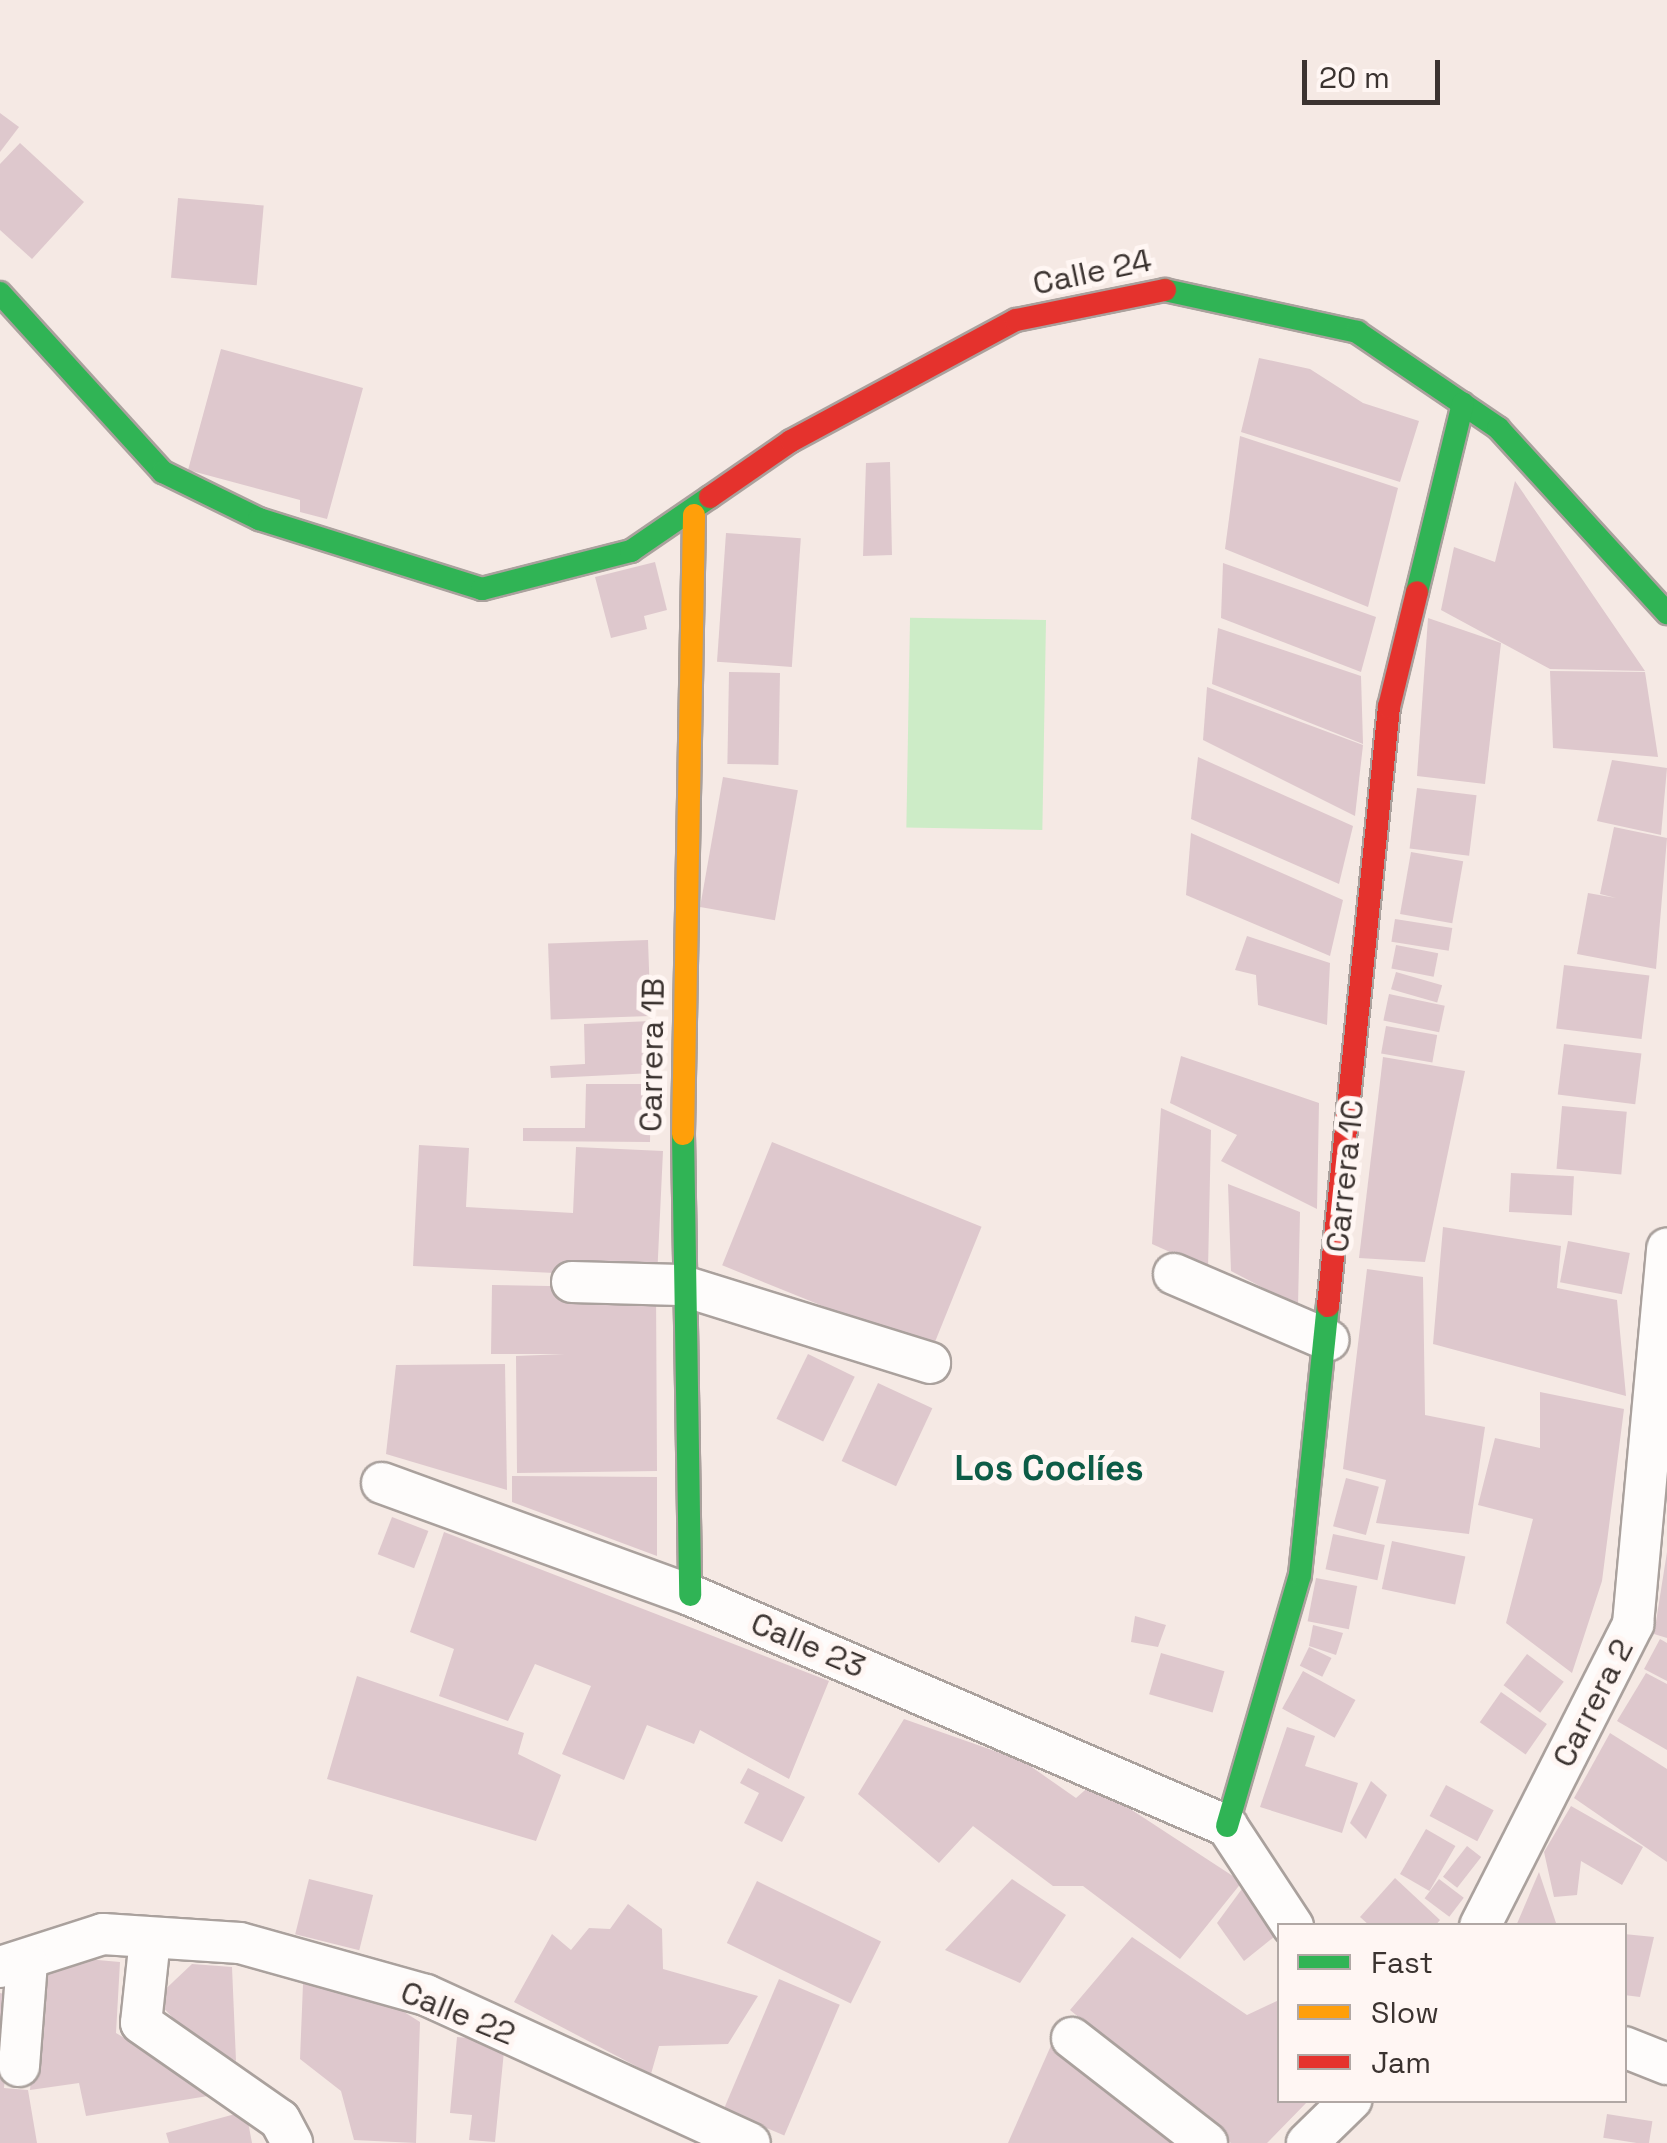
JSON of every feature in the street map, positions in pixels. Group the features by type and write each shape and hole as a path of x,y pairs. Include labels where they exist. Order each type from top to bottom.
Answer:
{"street":[{"name":"Calle 24","path":"0,293 163,472 259,520 482,589 631,551 694,515 791,442 1016,320 1181,287 1357,332 1498,428 1667,613"},
{"name":"Carrera 1C","path":"1227,1826 1300,1576 1328,1340 1389,707 1463,404"},
{"name":"Carrera 1B","path":"690,1595 680,1285 694,515"},
{"name":"Carrera 2","path":"1482,1923 1634,1624 1665,1267"},
{"path":"1174,1274 1328,1340"},
{"path":"572,1282 680,1285 930,1364"},
{"name":"Calle 23","path":"382,1483 690,1595 1227,1826"},
{"path":"1227,1826 1291,1923"},
{"name":"Calle 22","path":"14,1966 45,1948 103,1934 240,1943 426,1995 750,2143"},
{"path":"150,1939 141,2023 280,2120 292,2143"},
{"path":"14,1966 19,2066"},
{"path":"1072,2038 1206,2143"},
{"path":"1627,2048 1667,2064"},
{"path":"1307,2143 1347,2103"}],"green space":[{"path":"910,618 1046,620 1042,830 906,828"}],"building":[{"path":"0,113 19,127 0,152"},
{"path":"20,143 84,202 32,259 0,230 0,164"},
{"path":"178,198 264,205 257,285 171,278"},
{"path":"221,349 363,388 327,519 300,512 300,500 188,470"},
{"path":"1259,358 1310,369 1363,403 1419,421 1400,482 1241,432"},
{"path":"1240,436 1398,488 1368,607 1225,549"},
{"path":"890,462 892,555 863,556 866,463"},
{"path":"1515,481 1645,671 1550,669 1441,610 1454,547 1495,562"},
{"path":"726,533 801,538 792,667 717,662"},
{"path":"655,562 667,610 644,616 647,629 611,638 595,577"},
{"path":"1223,563 1376,617 1361,672 1221,618"},
{"path":"1428,618 1501,643 1485,784 1417,776"},
{"path":"1218,628 1361,676 1363,744 1212,684"},
{"path":"1550,671 1645,672 1658,757 1553,748"},
{"path":"729,672 780,673 778,765 727,764"},
{"path":"1207,687 1363,745 1355,816 1203,740"},
{"path":"1198,757 1353,826 1339,884 1191,819"},
{"path":"1612,760 1667,768 1661,835 1597,821"},
{"path":"723,777 798,790 775,920 700,907"},
{"path":"1417,788 1477,795 1469,856 1410,849"},
{"path":"1614,827 1667,838 1656,969 1577,954 1588,893 1616,898 1600,894"},
{"path":"1191,833 1343,900 1330,956 1186,895"},
{"path":"1411,852 1463,861 1452,923 1400,914"},
{"path":"1395,919 1452,928 1449,951 1391,942"},
{"path":"1247,936 1330,963 1327,1025 1258,1005 1256,975 1235,970"},
{"path":"648,940 651,1016 551,1019 548,943"},
{"path":"1396,945 1438,953 1434,977 1391,969"},
{"path":"1564,965 1649,975 1642,1039 1556,1029"},
{"path":"1396,972 1442,985 1437,1003 1391,989"},
{"path":"1389,994 1445,1006 1439,1032 1383,1020"},
{"path":"651,1021 653,1073 551,1078 550,1066 585,1064 584,1024"},
{"path":"1386,1026 1437,1035 1432,1063 1381,1054"},
{"path":"1564,1044 1641,1054 1635,1104 1558,1095"},
{"path":"1181,1056 1319,1103 1317,1209 1221,1161 1237,1135 1170,1103"},
{"path":"1383,1057 1465,1071 1425,1262 1359,1258"},
{"path":"586,1084 651,1084 650,1142 523,1141 523,1128 585,1128"},
{"path":"1562,1106 1627,1112 1621,1174 1557,1169"},
{"path":"1161,1108 1211,1130 1208,1269 1152,1244"},
{"path":"772,1142 982,1227 932,1350 722,1265"},
{"path":"419,1145 469,1148 466,1207 573,1213 576,1147 663,1151 657,1278 413,1266"},
{"path":"1511,1173 1574,1176 1572,1215 1509,1212"},
{"path":"1228,1184 1300,1212 1298,1306 1231,1271"},
{"path":"1443,1227 1561,1246 1557,1288 1617,1300 1626,1396 1433,1344"},
{"path":"1568,1241 1630,1253 1622,1294 1560,1282"},
{"path":"1367,1269 1423,1277 1425,1415 1485,1427 1469,1534 1376,1523 1386,1480 1343,1469"},
{"path":"492,1285 656,1288 657,1471 517,1473 516,1356 565,1354 491,1354"},
{"path":"808,1354 855,1377 823,1442 776,1419"},
{"path":"505,1364 507,1490 386,1454 396,1365"},
{"path":"878,1383 932,1408 896,1486 842,1461"},
{"path":"1540,1392 1624,1409 1602,1581 1572,1673 1506,1623 1533,1519 1478,1505 1495,1438 1540,1448"},
{"path":"512,1476 657,1477 657,1556 512,1502"},
{"path":"1346,1478 1379,1487 1366,1535 1333,1526"},
{"path":"392,1517 428,1531 414,1568 378,1554"},
{"path":"444,1532 829,1681 789,1779 700,1730 694,1744 647,1725 624,1780 562,1754 591,1686 535,1664 508,1721 439,1696 454,1649 410,1632"},
{"path":"1333,1534 1385,1545 1377,1580 1326,1569"},
{"path":"1392,1541 1465,1557 1455,1605 1382,1589"},
{"path":"1667,1552 1667,1638 1654,1634"},
{"path":"1316,1578 1357,1586 1349,1629 1308,1621"},
{"path":"1135,1616 1166,1625 1158,1647 1131,1642"},
{"path":"1313,1625 1343,1633 1336,1655 1309,1646"},
{"path":"1660,1639 1667,1643 1667,1681 1644,1669"},
{"path":"1309,1647 1331,1658 1322,1677 1300,1666"},
{"path":"1161,1653 1224,1671 1213,1713 1149,1694"},
{"path":"1527,1654 1564,1682 1540,1713 1504,1685"},
{"path":"1303,1671 1355,1700 1335,1738 1282,1709"},
{"path":"1646,1673 1667,1684 1667,1750 1617,1721"},
{"path":"357,1676 524,1733 518,1754 561,1775 536,1841 327,1779"},
{"path":"1501,1692 1547,1724 1526,1754 1480,1722"},
{"path":"904,1719 1023,1761 1076,1798 1092,1784 1242,1882 1180,1959 1083,1886 1053,1886 973,1826 939,1863 858,1794"},
{"path":"1287,1727 1315,1736 1305,1766 1358,1783 1342,1833 1260,1807"},
{"path":"1610,1733 1667,1769 1667,1862 1574,1798"},
{"path":"748,1768 805,1797 782,1842 744,1823 759,1793 740,1783"},
{"path":"1371,1781 1387,1795 1366,1839 1350,1823"},
{"path":"1446,1785 1494,1810 1477,1841 1430,1816"},
{"path":"1571,1806 1643,1847 1622,1885 1581,1861 1577,1895 1554,1897 1544,1852"},
{"path":"1426,1829 1455,1846 1429,1891 1400,1874"},
{"path":"1467,1846 1481,1857 1457,1888 1443,1877"},
{"path":"1539,1872 1556,1923 1517,1923"},
{"path":"1395,1878 1440,1920 1367,1923 1360,1917"},
{"path":"309,1879 373,1895 359,1950 295,1934"},
{"path":"1012,1879 1066,1915 1020,1983 945,1950"},
{"path":"1439,1879 1464,1898 1449,1917 1425,1898"},
{"path":"757,1881 881,1941 851,2004 727,1943"},
{"path":"1244,1886 1277,1935 1244,1961 1217,1923"},
{"path":"628,1904 662,1929 663,1969 758,1996 728,2044 659,2046 651,2074 514,2002 552,1934 571,1950 589,1928 610,1929"},
{"path":"1627,1934 1654,1937 1640,1997 1627,1995"},
{"path":"1132,1937 1247,2015 1277,2001 1277,2103 1306,2103 1267,2143 1231,2143 1070,2010"},
{"path":"42,1955 120,1962 116,2033 220,2094 86,2116 79,2083 30,2090"},
{"path":"192,1964 232,1967 236,2061 192,2038 155,1999"},
{"path":"779,1979 840,2005 784,2135 724,2110"},
{"path":"303,1984 368,1989 420,2022 416,2143 354,2140 341,2091 300,2059"},
{"path":"0,1993 13,1996 4,2088 28,2090 37,2143 0,2143"},
{"path":"457,2037 505,2041 495,2142 469,2140 472,2115 450,2113"},
{"path":"1053,2041 1179,2143 1008,2143"},
{"path":"246,2111 252,2143 169,2143 166,2133"},
{"path":"1607,2114 1652,2121 1649,2143 1603,2138"}],"traffic: fast":[{"path":"1165,290 1357,332 1498,428 1667,613"},
{"path":"0,293 163,472 259,519 482,589 631,551 710,497"},
{"path":"1417,592 1463,404"},
{"path":"683,1134 690,1595"},
{"path":"1227,1826 1300,1575 1328,1306"}],"traffic: slow":[{"path":"683,1134 694,515"}],"traffic: jam":[{"path":"710,497 791,441 1016,320 1165,290"},
{"path":"1328,1306 1389,707 1417,592"}],"district":[{"name":"Los Coclíes","path":"1049,1468"}]}
